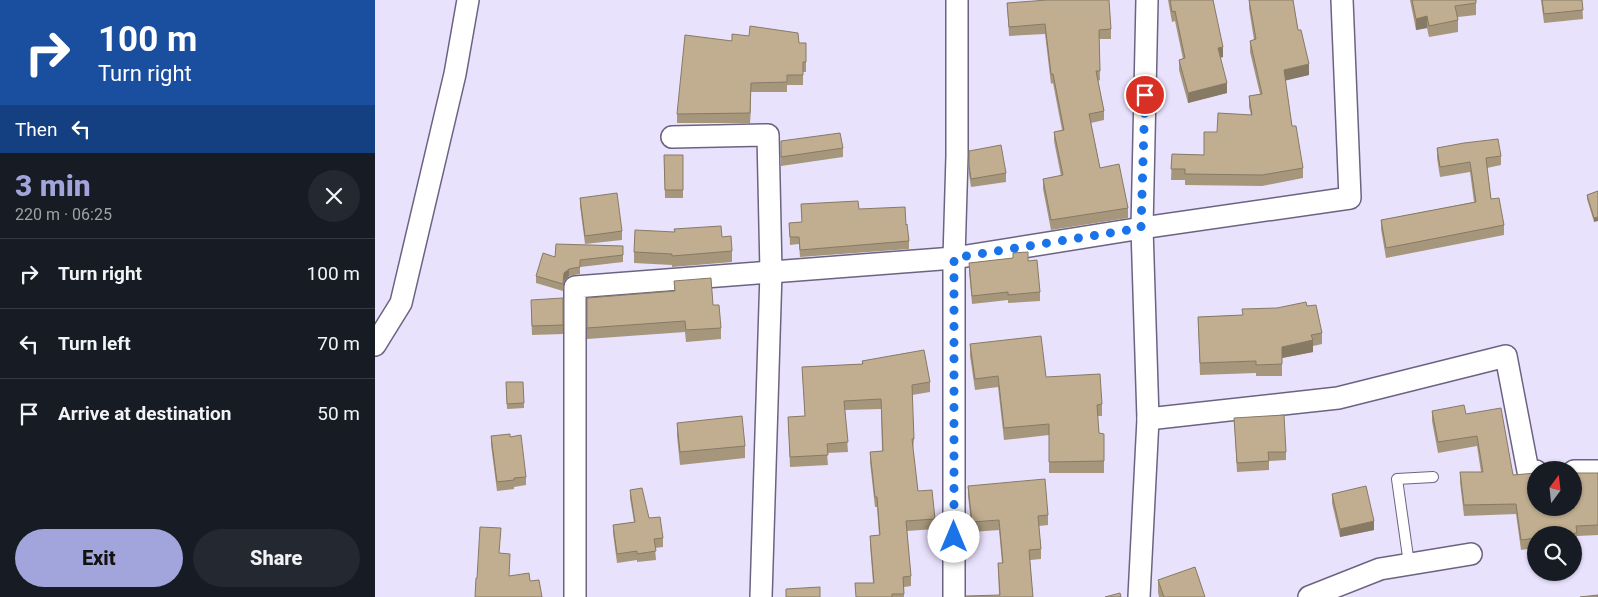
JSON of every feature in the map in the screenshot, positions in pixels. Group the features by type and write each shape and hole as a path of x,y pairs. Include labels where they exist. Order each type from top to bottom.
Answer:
{"street":[{"path":"375,345 401,303 455,74 468,0"},
{"path":"954,597 954,258 957,146 957,0"},
{"path":"1139,597 1148,419 1141,228 1147,0"},
{"path":"575,597 575,287 954,258 1141,228 1350,198 1343,0"},
{"path":"672,137 768,135 771,272 761,597"},
{"path":"1148,419 1338,398 1506,356 1527,466"},
{"path":"1583,471 1598,472"},
{"path":"1309,597 1380,569 1471,554"}],"lane":[{"path":"1409,564 1397,479 1433,476"}],"building":[{"path":"1047,0 1109,0 1111,29 1099,30 1100,71 1096,71 1104,111 1089,114 1100,168 1119,164 1128,208 1051,220 1043,179 1063,175 1054,132 1064,130 1053,74 1051,74 1045,24 1009,27 1007,3"},
{"path":"1170,0 1213,0 1223,47 1218,48 1227,83 1188,93 1179,60 1185,58 1175,11 1172,12"},
{"path":"1249,0 1293,0 1298,30 1301,30 1309,64 1284,70 1292,126 1296,126 1303,168 1262,175 1185,174 1185,169 1171,169 1172,154 1204,155 1204,132 1217,132 1218,113 1252,115 1249,96 1262,94 1250,41 1256,39"},
{"path":"1412,0 1476,0 1476,3 1455,6 1458,20 1429,26 1427,16 1416,19"},
{"path":"1542,0 1582,0 1583,10 1544,14"},
{"path":"750,26 798,33 799,43 806,43 806,62 803,62 803,75 787,75 787,82 751,83 750,113 677,114 685,35 732,41 732,34 749,36"},
{"path":"840,133 843,148 781,157 781,141"},
{"path":"1498,139 1501,156 1486,158 1491,199 1499,198 1504,225 1386,248 1381,220 1476,202 1470,162 1440,167 1437,148"},
{"path":"1001,145 1006,173 971,179 969,151"},
{"path":"664,155 683,155 683,190 665,190"},
{"path":"1598,191 1598,217 1594,218 1587,195"},
{"path":"617,193 622,231 585,236 580,198"},
{"path":"858,201 859,209 905,207 909,241 800,250 799,237 790,237 789,223 802,222 801,204"},
{"path":"721,226 722,237 731,236 732,251 672,256 672,254 634,252 635,230 675,232 674,229"},
{"path":"556,244 623,246 623,255 580,260 580,267 569,269 564,273 563,284 536,276 543,253 555,257"},
{"path":"1028,252 1028,261 1037,260 1040,292 1008,295 1008,292 972,296 969,263 1013,258 1013,253"},
{"path":"711,278 713,305 719,305 721,328 686,330 685,321 587,328 587,298 675,291 674,281"},
{"path":"563,298 563,325 532,326 531,300"},
{"path":"1306,302 1307,306 1316,305 1322,333 1311,335 1313,340 1282,347 1282,364 1256,365 1256,361 1200,363 1198,317 1243,315 1242,309 1277,308"},
{"path":"1041,336 1046,377 1100,374 1102,404 1097,405 1099,433 1104,434 1104,461 1049,462 1049,424 1004,428 998,376 975,379 970,344"},
{"path":"924,350 930,382 912,385 914,439 912,439 918,491 932,490 935,519 906,521 911,576 903,577 904,594 892,594 892,597 856,597 855,583 874,583 870,536 880,535 877,497 875,497 870,452 883,451 881,399 844,401 848,442 827,444 828,455 790,457 788,417 805,416 802,367 863,364 862,361"},
{"path":"506,382 523,382 524,403 507,404"},
{"path":"1464,405 1466,414 1501,408 1513,475 1527,474 1527,516 1583,516 1583,473 1598,473 1598,525 1527,526 1527,539 1521,540 1516,504 1464,505 1460,472 1483,472 1477,436 1438,442 1432,411"},
{"path":"1284,415 1286,452 1268,452 1269,461 1237,463 1234,418"},
{"path":"742,416 745,446 680,452 677,423"},
{"path":"510,434 510,437 521,435 526,477 497,482 491,436"},
{"path":"1045,479 1048,515 1038,516 1041,549 1029,550 1033,597 966,597 1000,595 998,563 1003,563 999,520 972,522 968,486"},
{"path":"1366,486 1374,521 1340,529 1332,494"},
{"path":"642,488 649,518 660,517 663,538 654,539 656,551 637,554 637,551 617,554 613,525 635,522 630,490"},
{"path":"480,527 501,528 499,553 510,554 509,576 529,573 530,581 539,580 542,597 475,597"},
{"path":"1195,567 1205,597 1164,597 1158,580"},
{"path":"820,587 820,597 786,597 786,589"},
{"path":"1120,593 1121,597 1105,597"},
{"path":"1598,595 1598,597 1580,597"}],"route":[{"path":"954,537 954,258 1141,228 1145,95"}]}
